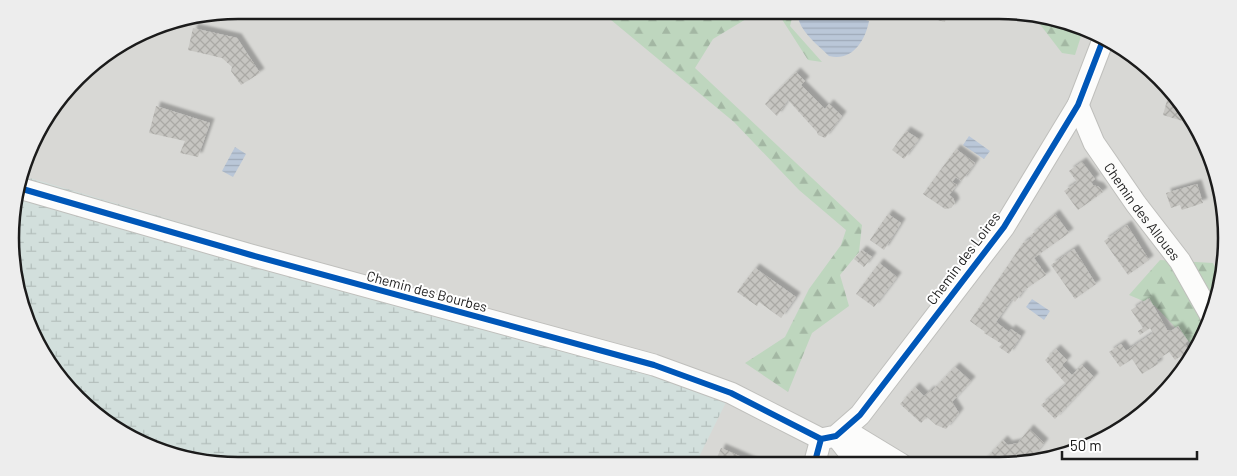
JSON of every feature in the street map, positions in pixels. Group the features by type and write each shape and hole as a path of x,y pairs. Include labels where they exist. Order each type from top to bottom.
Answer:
{"street":[{"name":"Chemin des Loires","path":"819,457 834,435 860,415 1004,226 1078,105 1101,44"},
{"name":"Chemin des Alloues","path":"1078,105 1094,143 1136,204 1180,261 1207,309"},
{"name":"Chemin des Bourbes","path":"24,189 270,260 654,365 731,393 834,435"},
{"path":"834,435 847,450 858,457"},
{"path":"834,435 885,457"}],"shaded area":[{"path":"224,19 1013,19 1056,26 1083,35 1109,48 1144,73 1164,93 1189,128 1202,154 1211,181 1218,224 1218,252 1211,295 1196,335 1164,383 1144,403 1109,428 1083,441 1056,450 1013,457 676,457 27,178 41,141 73,93 93,73 128,48 154,35 181,26"}],"green space":[{"path":"610,19 746,19 713,39 695,68 862,225 859,252 840,275 849,306 812,333 788,392 745,363 785,337 809,289 841,245 846,230 799,190 734,122"},
{"path":"782,19 792,19 790,26 822,62 808,60"},
{"path":"1039,23 1082,34 1075,55 1062,53"},
{"path":"27,177 734,386 699,457 224,457 181,450 141,435 93,403 73,383 48,348 35,322 26,295 19,252 19,224 26,181"},
{"path":"1160,260 1213,263 1216,269 1207,308 1191,344 1155,306 1129,295"}],"water":[{"path":"799,19 862,19 869,21 864,36 856,49 844,56 837,57 829,56 813,41"},
{"path":"969,136 990,151 984,159 963,145"},
{"path":"235,147 246,154 233,177 222,171"},
{"path":"1032,299 1050,311 1044,320 1026,307"}],"building":[{"path":"934,19 946,19 945,22"},
{"path":"193,28 237,38 260,73 241,85 231,71 232,67 222,58 188,50"},
{"path":"796,72 805,81 801,85 825,109 829,104 842,116 825,138 818,135 788,100 777,116 765,104"},
{"path":"1168,98 1185,122 1163,115"},
{"path":"156,106 210,123 198,157 180,153 185,141 149,133"},
{"path":"906,131 919,139 904,159 892,150"},
{"path":"956,149 975,163 962,181 956,177 952,182 957,185 949,195 955,203 951,208 945,209 923,194"},
{"path":"1201,153 1207,168 1206,168"},
{"path":"1082,162 1095,179 1091,182 1093,185 1099,187 1103,192 1078,210 1064,191 1077,182 1069,171"},
{"path":"1197,184 1203,203 1182,210 1180,205 1171,208 1166,193"},
{"path":"888,214 901,223 884,250 870,240"},
{"path":"1055,214 1069,233 1034,258 1046,275 1023,291 1015,302 1012,299 996,322 1009,332 1011,329 1021,336 1009,354 999,347 1002,344 984,333 970,321 1023,243 1032,238 1030,236"},
{"path":"1127,225 1149,260 1128,275 1104,241"},
{"path":"1074,249 1096,284 1075,299 1051,265"},
{"path":"862,250 872,257 864,267 854,259"},
{"path":"879,263 897,277 874,307 856,294"},
{"path":"755,268 796,297 781,318 759,302 757,306 737,292"},
{"path":"1149,298 1167,330 1171,331 1178,326 1188,341 1185,343 1188,349 1186,353 1175,360 1169,352 1157,360 1158,364 1142,374 1132,359 1120,367 1109,352 1121,344 1126,351 1153,333 1150,328 1140,335 1138,331 1143,328 1131,310"},
{"path":"1056,349 1067,360 1062,365 1072,375 1082,365 1094,377 1055,419 1041,405 1066,384 1045,360"},
{"path":"955,367 971,381 952,402 959,413 946,429 936,425 927,417 921,423 900,404 915,387 924,396 930,390 931,392"},
{"path":"1029,429 1044,443 1035,454 1013,457 988,457 1003,440 1008,445 1018,443"},
{"path":"721,448 742,457 717,457"}],"cycle path":[{"path":"816,457 821,439 836,436 860,415 1004,227 1078,105 1101,44"},
{"path":"24,189 251,255 654,365 731,393 821,439"}]}
